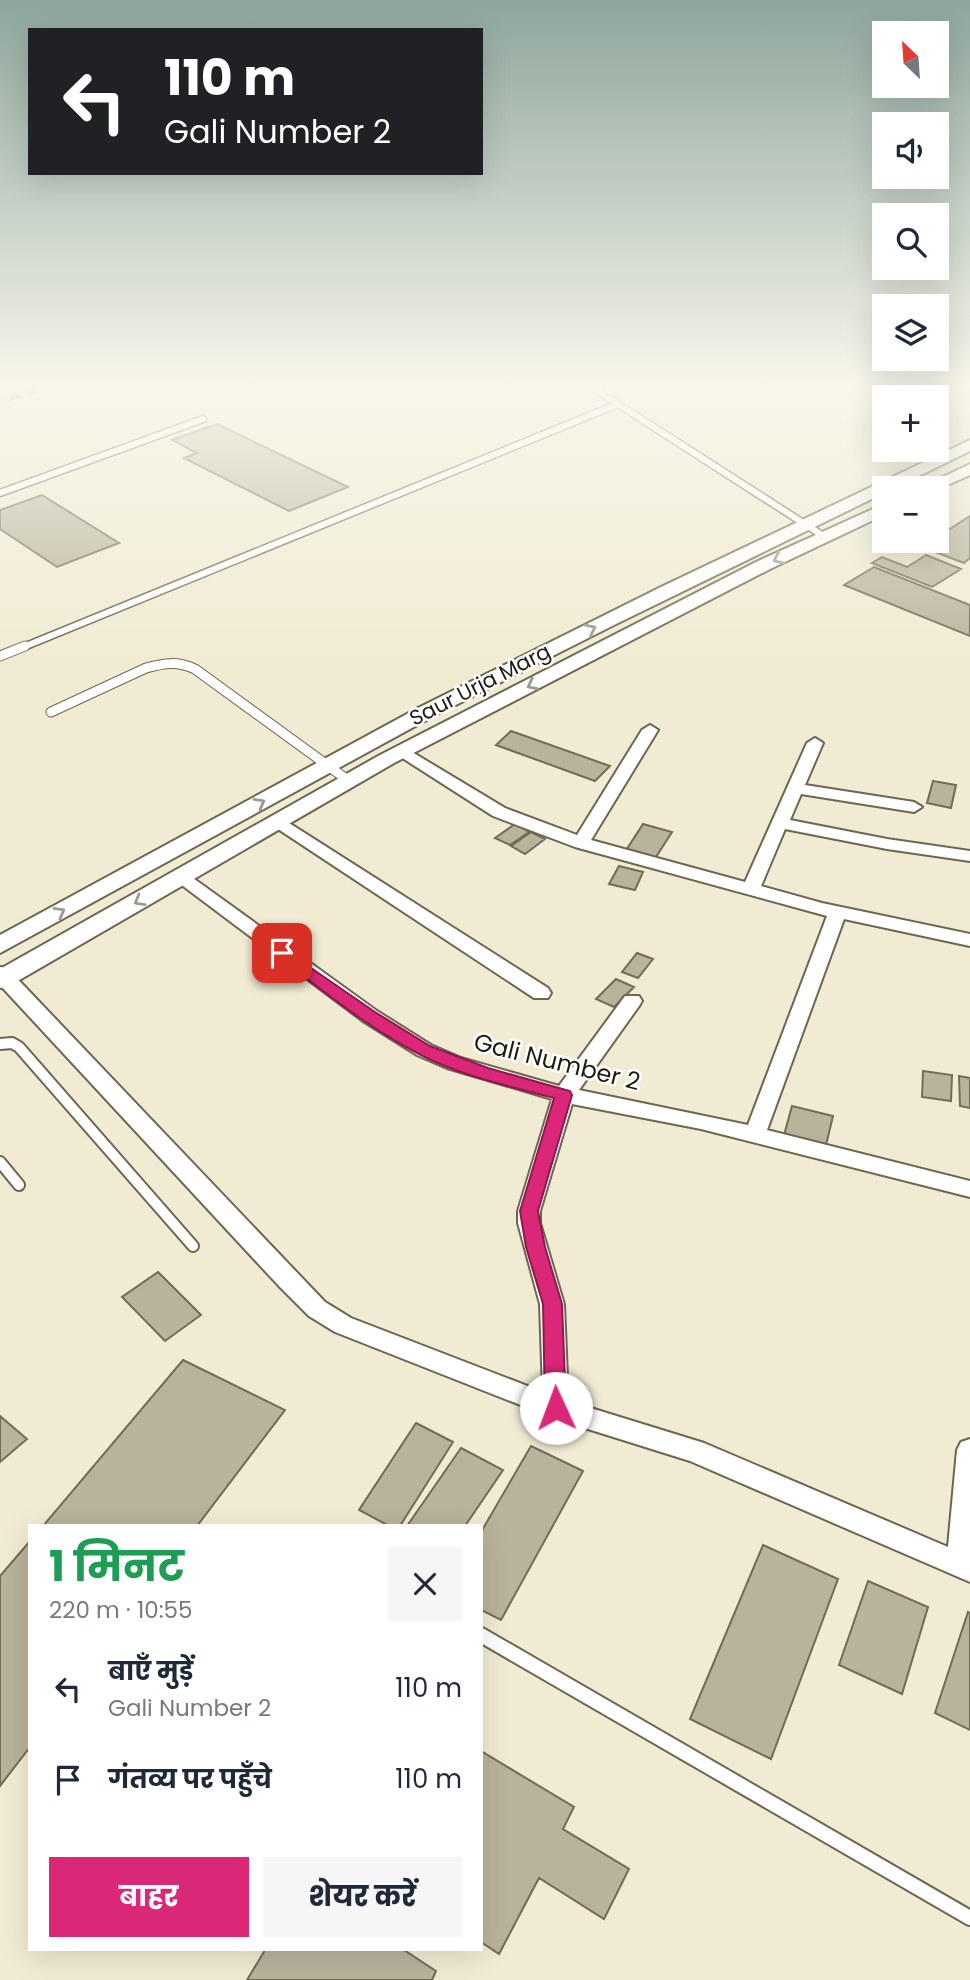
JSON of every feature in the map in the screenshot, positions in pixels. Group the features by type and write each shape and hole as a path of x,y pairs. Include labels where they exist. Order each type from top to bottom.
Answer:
{"street":[{"name":"Saur Urja Marg","path":"0,945 326,766 534,657 897,480"},
{"name":"Saur Urja Marg","path":"1,977 401,752 872,515"},
{"path":"534,657 560,670"},
{"path":"580,843 650,730"},
{"path":"750,890 815,743"},
{"path":"401,752 499,812 580,843 837,912 970,940"},
{"path":"795,788 914,807"},
{"path":"278,821 541,993"},
{"path":"779,823 887,844 970,856"},
{"name":"Gali Number 2","path":"180,877 370,1016 425,1050 474,1069 564,1095 754,1135 970,1189"},
{"path":"754,1135 837,912"},
{"path":"1,977 317,1309 343,1325 556,1408 695,1451 965,1567 970,1450"},
{"path":"556,1408 552,1304 535,1247 529,1211 564,1095 632,1001"}],"lane":[{"path":"0,493 35,480"},
{"path":"0,656 431,480"},
{"path":"737,480 825,537"},
{"path":"51,712 153,666 176,662 195,669 349,781"},
{"path":"0,1044 12,1043 19,1047 193,1246"},
{"path":"0,1162 19,1185"},
{"path":"483,1636 970,1918"}],"building":[{"path":"228,480 334,480 348,487 289,511"},
{"path":"42,495 119,543 57,567 0,529 0,510"},
{"path":"970,516 970,558 964,563 938,553 949,553 949,530"},
{"path":"926,555 961,569 932,587 872,563 882,557 907,567"},
{"path":"874,567 970,605 970,636 844,585"},
{"path":"511,731 610,766 595,781 496,745"},
{"path":"933,781 956,785 951,808 927,803"},
{"path":"515,824 529,832 510,845 495,838"},
{"path":"643,824 672,832 654,860 625,852"},
{"path":"531,832 545,839 525,854 511,846"},
{"path":"619,866 643,872 635,890 609,884"},
{"path":"637,953 653,959 638,978 622,972"},
{"path":"616,979 634,987 614,1007 596,999"},
{"path":"923,1071 952,1075 951,1101 922,1097"},
{"path":"959,1076 970,1078 970,1108 960,1106"},
{"path":"792,1106 833,1116 826,1145 784,1135"},
{"path":"158,1272 201,1315 165,1341 122,1297"},
{"path":"183,1360 285,1410 199,1524 45,1524"},
{"path":"0,1416 27,1439 0,1462"},
{"path":"416,1423 453,1442 401,1524 385,1524 359,1510"},
{"path":"531,1446 583,1471 501,1620 483,1611 483,1529"},
{"path":"461,1448 503,1470 466,1524 408,1524"},
{"path":"28,1543 28,1750 0,1786 0,1576"},
{"path":"763,1545 838,1579 771,1759 690,1719"},
{"path":"868,1581 928,1607 902,1694 839,1665"},
{"path":"968,1612 970,1613 970,1730 935,1713"},
{"path":"483,1752 574,1807 563,1829 629,1869 604,1919 539,1878 499,1954 483,1943"},
{"path":"264,1951 406,1951 436,1971 432,1980 247,1980"}],"route":[{"path":"282,953 370,1016 425,1050 484,1073 564,1095 529,1211 529,1223 552,1304 556,1408"}]}
